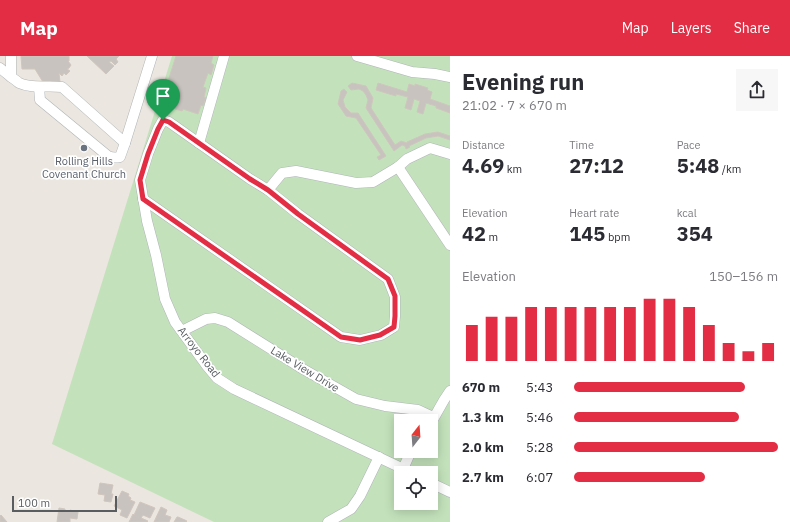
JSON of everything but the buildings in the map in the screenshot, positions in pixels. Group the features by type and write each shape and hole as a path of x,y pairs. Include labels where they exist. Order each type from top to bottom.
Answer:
{"lane":[{"path":"11,56 11,77"},
{"path":"39,87 40,100 108,156 111,158 120,157 152,56"},
{"path":"143,199 341,337 360,340 380,335 394,327 395,296 388,279 298,214 268,190 203,147 199,142 224,56"},
{"path":"357,56 412,72 450,77"},
{"path":"0,68 20,83 26,85 39,87 55,86 62,88 125,144"},
{"name":"Arroyo Road","path":"199,142 169,122 163,120 150,148 140,180 147,221 165,299 176,322 195,350 217,378 234,389 397,466"},
{"path":"268,190 282,173 296,171 356,183 373,182 398,167 407,159 430,148 450,154"},
{"path":"398,167 450,245"},
{"name":"Lake View Drive","path":"182,331 206,319 215,318 228,322 303,369 356,399 385,406 418,410 424,414"},
{"path":"436,414 450,391"},
{"path":"328,522 351,509 360,496 379,457"},
{"path":"438,486 450,492"}],"green space":[{"path":"172,56 450,56 450,522 214,522 52,444"}],"place":[{"name":"Rolling Hills Covenant Church","path":"84,148"}],"route":[{"path":"163,120 169,122 199,142 203,147 268,190 342,247 388,279 395,296 394,327 380,335 360,340 341,337 143,199 140,180 148,154 163,120"}]}
